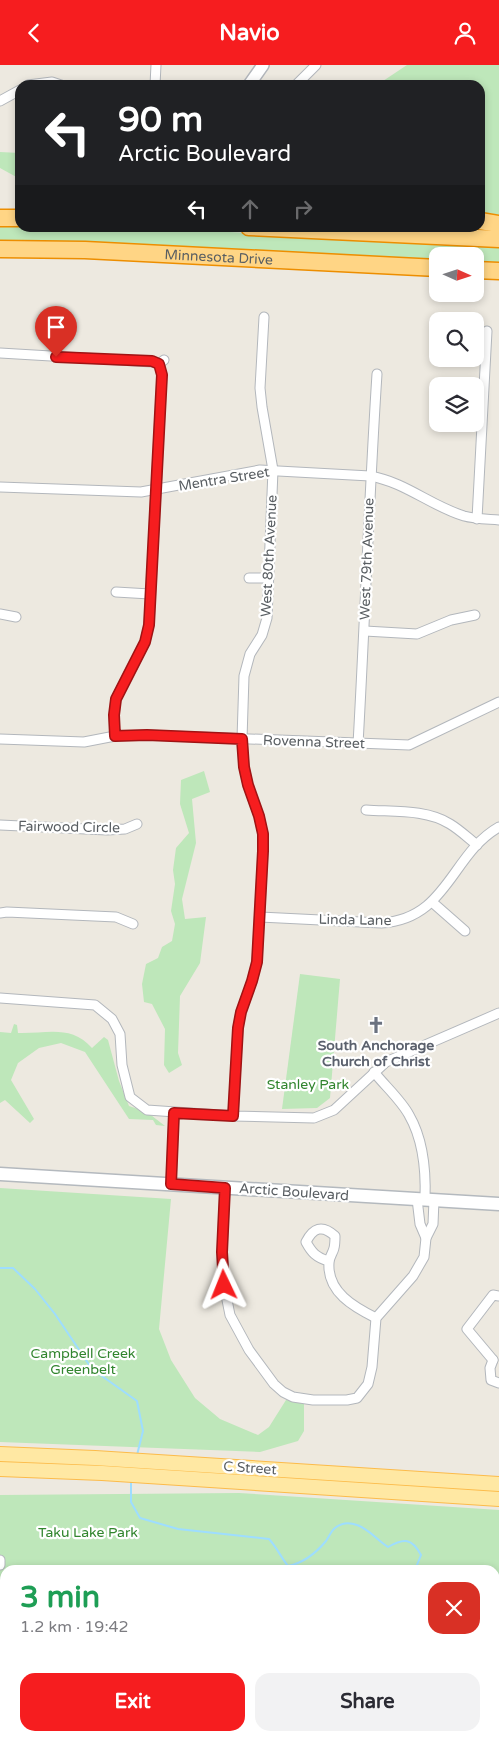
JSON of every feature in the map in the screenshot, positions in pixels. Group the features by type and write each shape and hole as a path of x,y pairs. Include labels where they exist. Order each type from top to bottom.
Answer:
{"highway":[{"path":"0,218 15,218"},
{"path":"485,222 499,224"},
{"path":"353,232 499,239"},
{"name":"Minnesota Drive","path":"0,249 85,250 429,268"},
{"path":"484,270 499,271"}],"main road":[{"name":"Arctic Boulevard","path":"0,1174 499,1205"},
{"name":"C Street","path":"0,1454 95,1458 499,1484"},
{"name":"C Street","path":"0,1469 102,1473 499,1499"}],"street":[{"path":"155,80 156,65"},
{"path":"252,80 263,65"},
{"path":"300,80 313,66"},
{"path":"0,101 15,93"},
{"name":"West 80th Avenue","path":"233,1116 238,1028 241,1012 257,962 260,917 263,834 244,767 242,739 244,676 250,655 262,635 267,618 273,470 260,388 264,317"},
{"path":"477,519 487,331"},
{"path":"0,353 161,362 162,375 149,625 145,642 116,699 114,715 115,736"},
{"name":"West 79th Avenue","path":"358,743 365,631 370,477 377,374"},
{"name":"Mentra Street","path":"0,487 142,492 156,491 260,470 273,470 384,479 399,484 450,510 477,519 499,520"},
{"path":"249,578 269,578"},
{"path":"116,592 150,594"},
{"path":"0,614 16,617"},
{"path":"365,631 417,634 451,620 475,615"},
{"name":"Rovenna Street","path":"0,739 84,742 115,736 147,735 409,745 499,702"},
{"path":"366,810 423,814 440,819 451,824 477,845"},
{"name":"Fairwood Circle","path":"0,825 107,830 125,829 137,824"},
{"name":"Linda Lane","path":"260,917 381,923 396,922 409,918 432,902 477,845 499,827"},
{"path":"432,902 465,931"},
{"path":"0,913 7,911 116,917 133,924"},
{"path":"0,998 95,1005 112,1019 120,1034 122,1065 130,1097 147,1110 233,1116 314,1118 334,1110 386,1062 499,1015"},
{"path":"374,1072 408,1113 417,1130 426,1185 426,1200 420,1224 426,1238"},
{"path":"171,1184 174,1113"},
{"path":"225,1188 222,1261 224,1285 230,1315 249,1350 274,1384 283,1392 293,1397 313,1400 347,1401 356,1398 368,1384 372,1367 376,1318 413,1276 424,1257 426,1238 433,1225 426,1200"},
{"path":"328,1261 330,1277 338,1293 356,1308 376,1318"},
{"path":"499,1296 493,1295 467,1329 496,1359 490,1374 492,1380 499,1383"},
{"path":"0,1560 0,1565"}],"green space":[{"path":"407,65 499,65 499,215 485,213 485,80 384,80"},
{"path":"0,152 15,153 15,176 0,168"},
{"path":"0,225 15,225 15,232 231,232 499,245 499,264 484,263 484,247 429,247 429,261 0,240"},
{"path":"204,771 210,792 192,799 196,843 182,899 185,919 206,917 200,963 180,996 178,1053 182,1065 169,1073 164,1065 165,1029 152,1004 144,1002 142,984 146,964 158,958 162,947 172,941 175,924 171,911 175,884 173,870 176,848 189,833 180,804 181,780"},
{"name":"Stanley Park","path":"300,974 340,979 330,1098 317,1108 282,1109"},
{"path":"14,1024 17,1025 18,1033 67,1033 76,1036 92,1048 104,1037 108,1040 119,1081 129,1106 147,1112 165,1126 156,1125 153,1120 129,1119 85,1052 61,1043 39,1048 18,1063 11,1080 34,1119 30,1123 5,1100 0,1103 0,1032 11,1033"},
{"name":"Campbell Creek Greenbelt","path":"0,1188 171,1199 159,1329 171,1360 195,1398 220,1419 258,1435 269,1427 286,1400 304,1402 304,1431 298,1441 260,1452 0,1442"},
{"name":"Taku Lake Park","path":"239,1493 499,1510 499,1565 0,1565 0,1495"}],"waterway":[{"path":"0,1268 13,1268 35,1289 55,1314 92,1369 137,1401 143,1431 137,1455"},
{"path":"131,1482 131,1502 140,1518 178,1529 269,1539 287,1565"},
{"path":"292,1565 309,1557 326,1541 335,1528 348,1523 365,1529 388,1547 403,1541 411,1543 418,1549 421,1555 417,1565"}],"place":[{"name":"South Anchorage Church of Christ","path":"376,1025"}],"route":[{"path":"56,357 152,361 159,364 162,375 149,625 145,642 116,699 114,715 115,736 147,735 242,739 244,767 263,834 257,962 241,1012 238,1028 233,1116 174,1113 171,1184 225,1188 222,1252 224,1285"}]}
